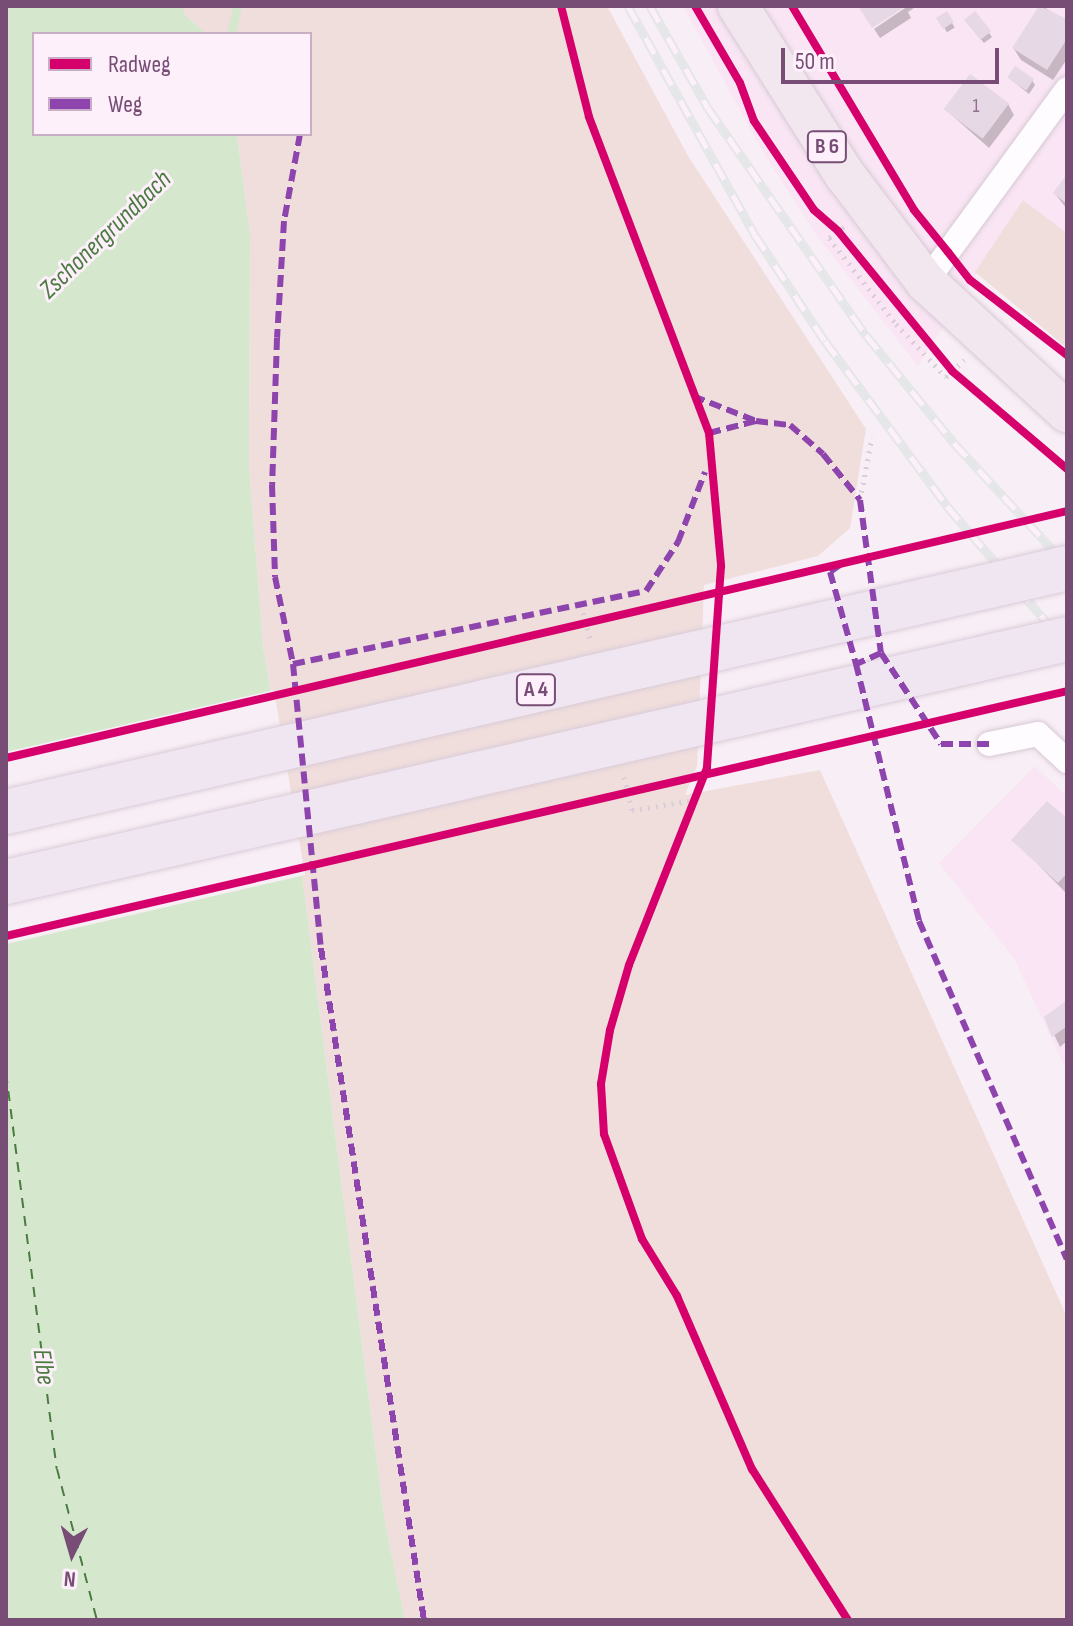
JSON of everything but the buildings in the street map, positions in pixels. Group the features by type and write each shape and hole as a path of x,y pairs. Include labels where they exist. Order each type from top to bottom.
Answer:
{"highway":[{"name":"A 4","path":"6,812 1067,568"},
{"path":"6,882 1067,639"}],"main road":[{"name":"B 6","path":"738,6 845,175 926,282 1067,412"}],"street":[{"path":"926,282 1067,89"},
{"path":"989,744 1038,734 1067,761"}],"path":[{"path":"830,224 962,380"},
{"path":"829,238 896,324 946,377"},
{"path":"860,500 872,437"}],"shaded area":[{"path":"183,6 607,6 688,156 866,429 850,528 818,556 704,585 697,766 685,795 820,770 1067,1317 1067,1620 405,1620 384,1516 303,882 263,646 249,466 250,233 237,136 312,136 312,32 205,32 185,15"},
{"path":"683,6 1067,6 1067,233 1023,201 918,366 817,236 763,152"},
{"path":"1023,200 1067,233 1067,348 975,272"},
{"path":"1035,766 1067,797 1067,1072 1015,960 939,863"}],"water":[{"name":"Elbe","path":"6,6 183,6 185,15 205,32 32,32 32,136 237,136 250,233 249,466 263,646 303,882 384,1516 405,1620 6,1620"}],"pier":[{"path":"274,690 305,875 6,944 6,752"}],"waterway":[{"name":"Zschonergrundbach","path":"231,32 237,6"}],"ferry route":[{"path":"6,1073 57,1469 97,1620"}],"railway":[{"path":"628,6 755,235 825,341 947,506 1067,646"},
{"path":"650,6 708,108 866,335 954,443 1067,565"}],"marked path":[{"path":"300,136 284,221 277,338 272,485 275,577 293,664 321,948 424,1620"},
{"path":"693,396 756,421"},
{"path":"709,433 756,421 790,425 823,454 860,500 881,653 941,744 989,744"},
{"path":"293,664 646,591 678,542 705,472"},
{"path":"840,565 830,572 856,664"},
{"path":"881,653 856,664 919,921 1067,1259"}],"cycle path":[{"path":"561,6 589,117 709,433 721,566 707,768 629,965 610,1030 601,1084 604,1134 642,1239 677,1296 752,1469 848,1620"},
{"path":"695,6 740,83 754,121 814,210 838,231 952,371 1067,469"},
{"path":"792,6 914,210 970,280 1067,355"},
{"path":"6,758 1067,511"},
{"path":"6,936 1067,691"}]}
